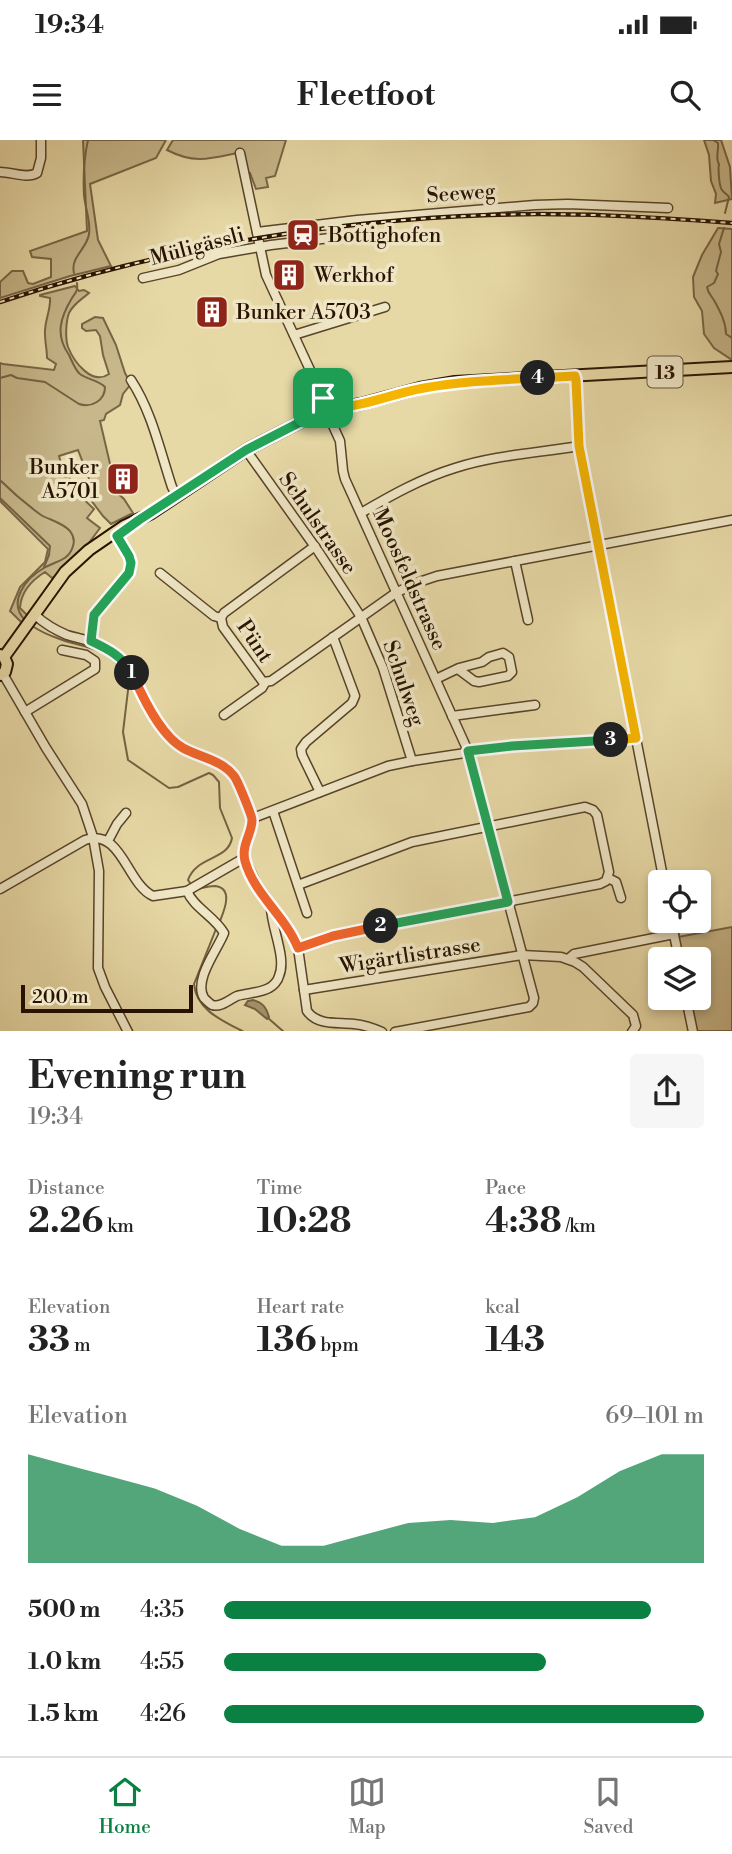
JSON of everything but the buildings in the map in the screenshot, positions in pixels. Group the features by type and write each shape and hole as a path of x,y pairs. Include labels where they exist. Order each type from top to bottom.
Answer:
{"main road":[{"name":"13","path":"338,408 455,382 732,367"},
{"path":"323,398 333,399 338,408 335,416 324,419 316,406 323,398"},
{"path":"57,585 80,564 139,520 246,450 318,413"},
{"path":"1,674 7,667 2,656 65,572 89,550 124,526 139,520"}],"street":[{"path":"0,172 31,176 37,173 41,158 41,140"},
{"name":"Müligässli","path":"240,153 266,275 323,398"},
{"name":"Seeweg","path":"257,232 403,215 535,205 668,208"},
{"path":"260,246 372,233"},
{"name":"Müligässli","path":"142,278 178,270 219,254 260,246"},
{"path":"293,335 385,307"},
{"path":"575,376 579,446 662,870"},
{"path":"131,380 150,417 177,496"},
{"name":"Moosfeldstrasse","path":"330,419 340,441 344,476 468,751 534,998 529,1007 395,1031"},
{"path":"361,513 391,496 454,468 490,459 579,446"},
{"name":"Schulstrasse","path":"246,450 361,617"},
{"name":"Pünt","path":"314,546 224,612 221,618 223,627 259,679 265,683 397,592 437,576 732,520"},
{"path":"91,641 94,615 129,573 129,556 117,536"},
{"path":"515,561 528,620"},
{"path":"160,573 214,616 221,618"},
{"name":"Schulweg","path":"361,617 383,668 412,761"},
{"path":"31,620 91,641 113,652 124,661 147,704 175,742 219,764 232,774 253,818 244,858 256,884 298,948 307,1011 322,1022 357,1024 382,1031"},
{"path":"320,792 301,749 352,703 355,696 332,638"},
{"path":"24,712 95,669 95,661 91,657 62,650"},
{"path":"436,679 458,668 503,653 509,657 512,669 508,676 476,682 458,668"},
{"path":"1,674 82,804 93,837 99,871 98,968 128,1031"},
{"path":"224,715 265,683"},
{"path":"452,716 535,705"},
{"path":"253,818 388,766 468,751 636,738"},
{"path":"298,885 412,842 585,807 591,808 597,816 609,872 608,878 600,884 333,936 298,948"},
{"path":"273,811 307,913"},
{"path":"108,841 126,813"},
{"path":"0,889 93,837 113,845 143,889 156,896 192,887 244,858"},
{"path":"608,878 616,882 621,898"},
{"path":"192,887 192,901 223,930 223,936 202,979 202,994 206,1001 213,1005 267,989 280,975 281,964 271,907"},
{"path":"632,1031 636,1026 633,1015 583,967 568,959 573,954 674,934 677,947"},
{"name":"Wigärtlistrasse","path":"304,990 522,955 568,959"},
{"path":"689,1010 693,1031"}],"shaded area":[{"path":"83,140 166,140 156,158 90,184 98,240 111,266 0,298 0,282 12,271 23,271 28,283 33,284 51,277 51,259 32,257 30,251 87,231"},
{"path":"173,140 286,140 275,176 266,178 268,187 256,189 250,173 247,173 242,152 196,159 167,150"},
{"path":"704,140 721,140 730,167 732,199 715,203 716,194"},
{"path":"718,228 732,229 732,360 714,348 704,334 702,311 694,297 693,277"},
{"path":"75,286 79,291 89,293 75,304 69,313 66,334 71,353 90,375 103,377 109,374 100,336 96,330 86,331 82,328 82,324 95,317 103,318 131,384 123,394 120,405 100,421 111,468 109,481 133,513 111,524 87,495 90,481 78,450 59,456 65,477 69,477 78,494 94,509 87,518 100,528 88,544 55,576 52,578 45,572 28,587 20,608 27,615 22,623 10,611 20,587 45,562 48,549 0,501 0,363 54,370 56,364 47,358 45,337 50,298 40,295"},
{"path":"732,927 732,1031 696,1031 692,1010 711,1010 711,947 680,947 678,937"},
{"path":"253,1000 265,1008 269,1017 267,1019 245,1005"}],"waterway":[{"path":"74,273 74,262 89,234 84,181 88,140"},
{"path":"713,140 718,143 720,185 729,197 725,213"},
{"path":"724,228 719,244 721,252 716,271 718,274 714,283 707,287 723,318 726,334 732,338"},
{"path":"0,378 11,375 45,382 79,404 92,404 100,400 105,387 78,372 62,340 62,320 77,283"},
{"path":"0,480 41,515 67,528 74,540 68,555 37,572 25,584 18,598 20,613 25,620"},
{"path":"0,498 50,546 44,567"},
{"path":"32,626 54,637 104,654 125,673 129,682 123,732 128,760 169,788 178,787 209,773 219,782 220,808 232,838 225,851 192,872 188,880 192,886"},
{"path":"197,889 215,886 224,891 226,900 220,921"},
{"path":"216,929 194,984 196,993 212,1014 242,1031"},
{"path":"268,1018 283,1031"}],"railway":[{"path":"0,302 119,267 180,253 303,231 365,224 427,218 550,214 732,223"}],"place":[{"name":"Bottighofen","path":"303,235"},
{"name":"Werkhof","path":"289,275"},
{"name":"Bunker A5703","path":"212,312"},
{"name":"Bunker A5701","path":"123,479"}],"route":[{"path":"575,376 579,446 636,738 468,751 508,902 333,936 298,948 247,867 244,858 245,846 253,818 236,778 219,764 175,742 147,704 124,661 105,647 91,641 94,615 129,573 129,556 117,536 246,450 318,413 316,406 323,398 330,397 336,401 338,408 455,382 575,376"}]}
